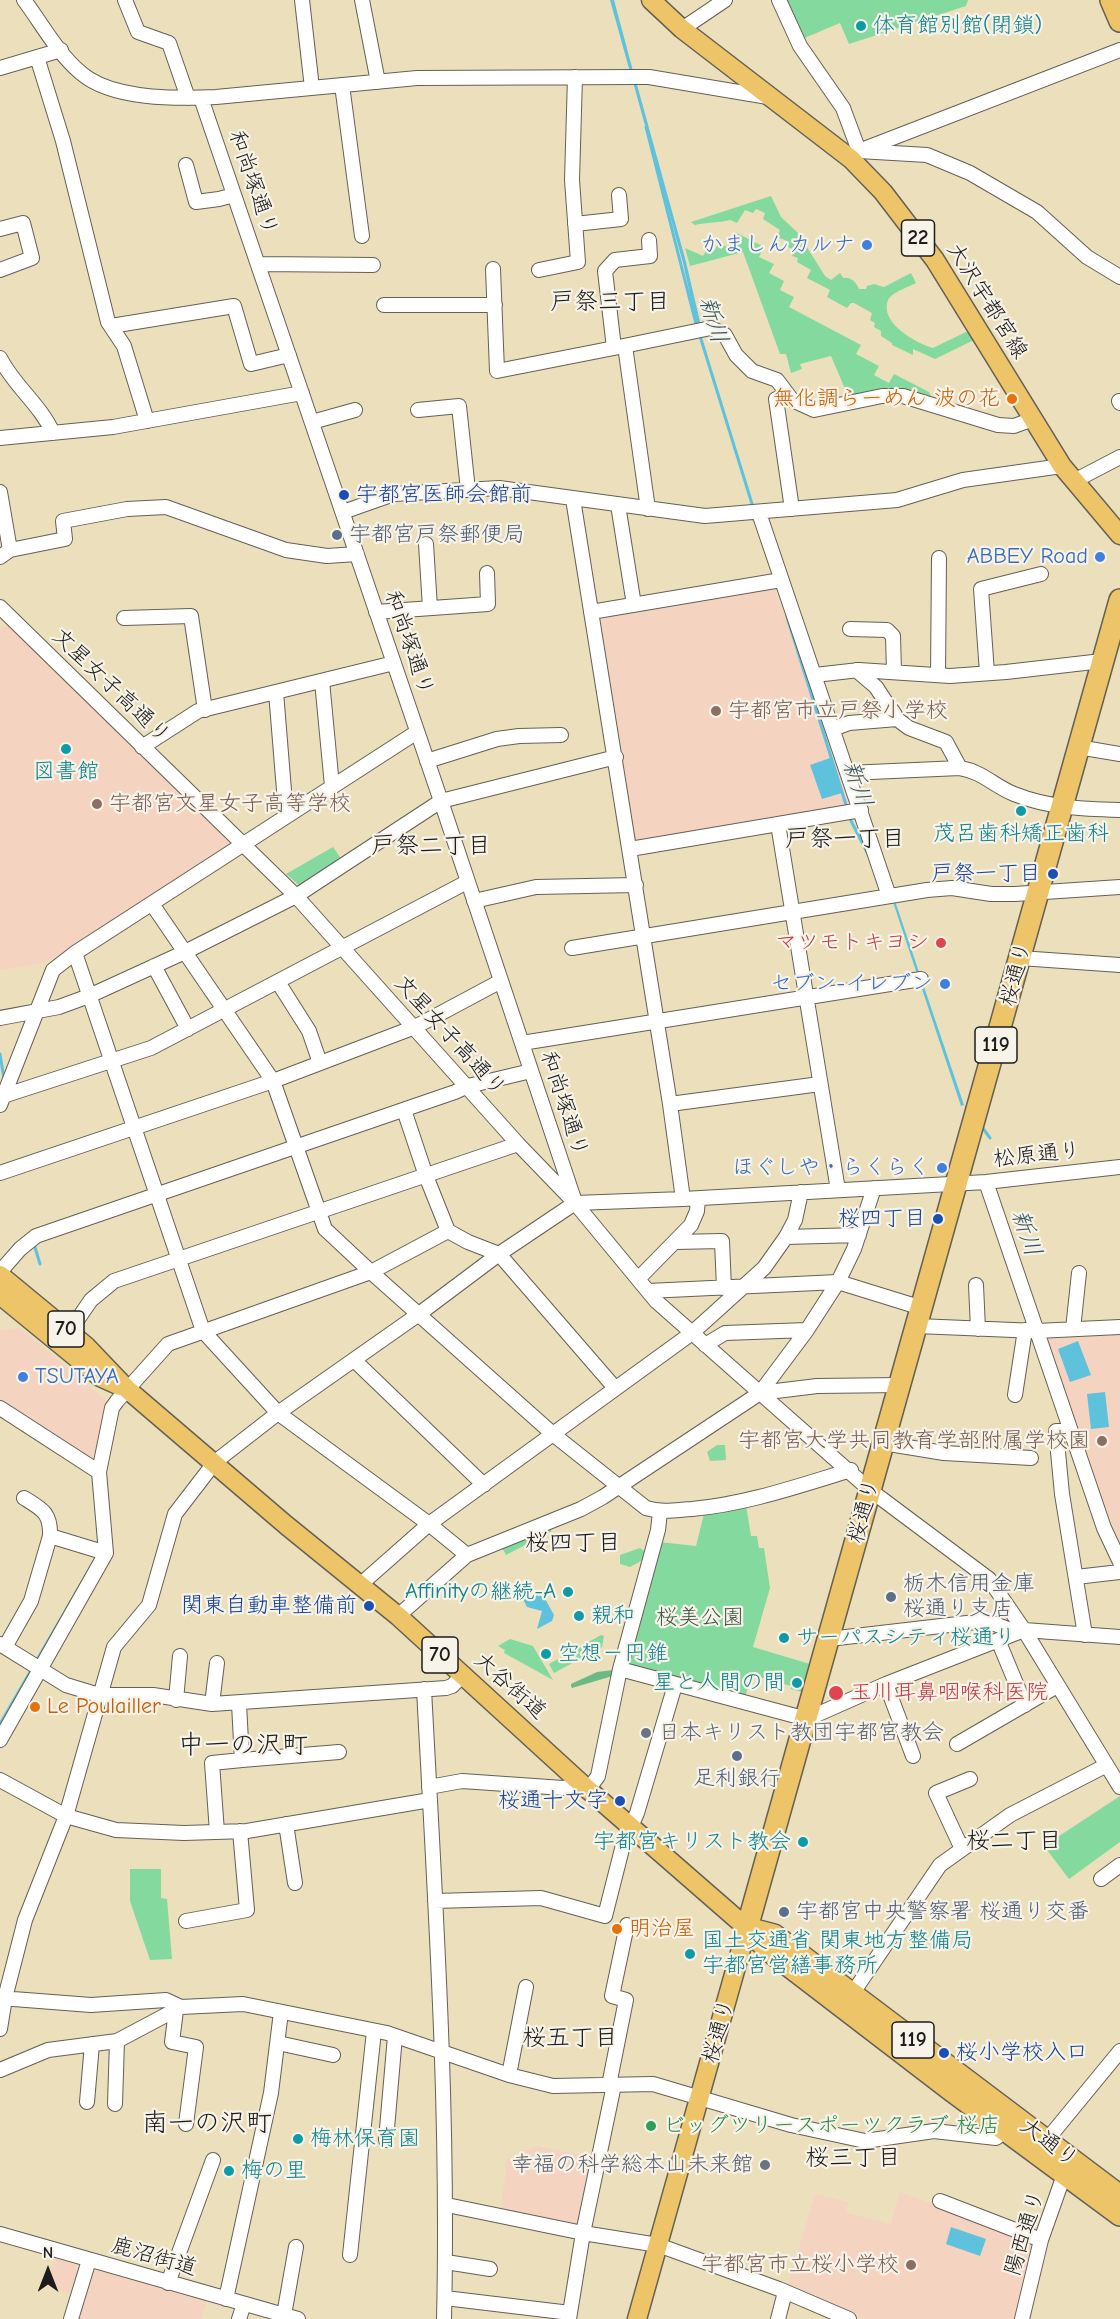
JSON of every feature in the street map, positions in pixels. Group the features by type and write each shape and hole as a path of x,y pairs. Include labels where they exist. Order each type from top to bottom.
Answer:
{"highway":[{"path":"1112,0 1120,21"},
{"name":"桜通り","path":"747,1928 1120,600"},
{"name":"大通り","path":"747,1928 774,1935 1046,2141 1069,2169 1120,2215"},
{"name":"大通り","path":"747,1928 764,1947 1005,2131 1120,2196"}],"main road":[{"name":"大沢宇都宮線","path":"651,0 682,29 768,97 855,155 935,260 1062,466 1120,535"},
{"name":"大谷街道","path":"0,1274 103,1362 127,1389 286,1525 398,1616 584,1786 747,1928"},
{"name":"大谷街道","path":"0,1295 100,1377 127,1389"},
{"name":"桜通り","path":"637,2319 747,1928"}],"street":[{"path":"24,0 80,73 96,83 136,94 194,98 417,78 650,77 768,97"},
{"name":"和尚塚通り","path":"125,0 138,32 169,43 234,195 441,801 575,1203"},
{"path":"302,0 312,88"},
{"path":"362,0 378,82"},
{"path":"682,29 725,0"},
{"path":"779,0 800,46 843,108 855,155"},
{"path":"0,68 61,50"},
{"path":"855,155 1120,50"},
{"path":"37,57 63,141 111,326 124,346 147,421"},
{"path":"538,270 578,262 572,180 575,77"},
{"path":"342,85 362,236"},
{"path":"855,155 927,155 970,173 1037,212 1087,257 1120,278"},
{"path":"186,165 196,202 219,200 234,195"},
{"path":"575,224 621,219 619,195"},
{"path":"0,229 23,223 32,258 0,270"},
{"path":"648,509 605,271 615,260 650,256 649,240"},
{"path":"258,264 373,265"},
{"path":"493,269 497,371 711,328 725,335 736,355 752,371 777,380 792,400 814,410 882,396 903,396 998,425 1014,426 1033,419"},
{"path":"384,305 495,304"},
{"path":"111,326 234,306 251,364 289,355"},
{"path":"0,358 17,385 47,419 53,433"},
{"path":"0,438 113,427 302,393"},
{"path":"789,396 776,399 792,509"},
{"path":"418,410 459,406 468,490"},
{"path":"312,422 356,410"},
{"path":"1074,481 1120,457"},
{"path":"343,512 394,494 499,488 705,516 759,513 897,500 963,480 1062,466"},
{"path":"0,492 5,554 65,539 63,521 127,509 166,507 286,549 327,556 357,554"},
{"path":"573,499 616,757 683,1199"},
{"path":"618,505 634,605"},
{"path":"759,513 890,896"},
{"path":"426,544 430,608"},
{"path":"938,675 939,558"},
{"path":"376,612 488,604 487,573"},
{"path":"987,673 981,589 1041,574"},
{"path":"591,612 781,580"},
{"name":"文星女子高通り","path":"0,607 296,896 518,1144 575,1203 648,1292 760,1393 851,1470 870,1490 989,1579 1024,1630 1105,1766 1120,1787"},
{"path":"124,618 191,616 205,710"},
{"path":"850,629 887,630 893,636 894,672"},
{"path":"815,675 856,670 938,675 987,673 1102,661"},
{"path":"142,747 198,711 394,663"},
{"path":"856,670 876,687 897,719 909,728 946,742 960,768"},
{"path":"322,681 332,786"},
{"path":"276,692 286,815"},
{"path":"833,729 849,723 897,719"},
{"path":"2,1101 53,970 75,953 243,843 417,732"},
{"path":"427,761 497,739 561,735"},
{"path":"1078,747 1120,754"},
{"path":"0,1018 59,1007 89,996 185,952 296,896 441,801 616,757"},
{"path":"848,773 960,768 976,771 1014,794 1061,808 1120,810"},
{"path":"630,849 861,810"},
{"path":"778,824 838,1190"},
{"path":"2,1101 151,1048 467,882"},
{"path":"474,901 536,887 636,885"},
{"path":"572,948 952,888 991,894 1120,886"},
{"path":"152,904 273,1081 325,1228 554,1435 646,1508 660,1512 755,1499 851,1470"},
{"path":"75,953 203,1331 278,1413 429,1524 466,1555"},
{"path":"1020,958 1120,965"},
{"path":"154,966 188,1029"},
{"path":"522,1043 921,979"},
{"path":"0,1173 273,1081 415,1027 501,981"},
{"path":"278,982 309,1031 320,1063"},
{"path":"0,1274 20,1249 36,1236 468,1086 531,1071"},
{"path":"670,1104 820,1084"},
{"path":"404,1110 426,1176 448,1231 468,1242 499,1254 615,1388"},
{"path":"69,1332 91,1300 114,1281 518,1144"},
{"name":"松原通り","path":"575,1203 986,1182 1120,1167"},
{"path":"986,1182 1031,1331 1070,1431 1104,1528 1120,1562"},
{"path":"398,1616 466,1555 581,1509 760,1393 838,1282 859,1235 874,1188"},
{"path":"361,1584 429,1524 692,1333 764,1268 795,1220 801,1192"},
{"path":"638,1279 695,1219 698,1198"},
{"path":"0,2029 3,1998 25,1920 66,1816 114,1647 149,1605 176,1514 215,1462 278,1413 419,1314 499,1254 575,1203"},
{"path":"0,1740 106,1553 99,1472 112,1408 127,1389 168,1344 371,1272 448,1231"},
{"path":"786,1237 859,1235"},
{"path":"675,1242 722,1241 724,1288"},
{"path":"1072,1329 1079,1273"},
{"path":"648,1292 838,1282 920,1317 978,1329 1031,1331 1120,1327"},
{"path":"976,1285 978,1329"},
{"path":"705,1344 725,1333 807,1329"},
{"path":"1015,1395 1031,1331"},
{"path":"354,1360 484,1485"},
{"path":"760,1393 817,1386 900,1385"},
{"path":"0,1408 99,1472"},
{"path":"1070,1431 1056,1431 1062,1494 1085,1635"},
{"path":"883,1443 944,1453 1031,1458"},
{"path":"24,1498 43,1510 50,1523 50,1536 31,1601 3,1646 66,1685 99,1695 153,1695 212,1704 239,1704 446,1688 452,1686 462,1676"},
{"path":"0,1780 66,1816 116,1830 184,1833 240,1831 286,1824 429,1793 462,1781 563,1788 584,1786 598,1776 620,1669 658,1530 660,1512"},
{"path":"50,1536 106,1553"},
{"path":"1076,1577 1120,1572"},
{"path":"829,1639 984,1621 996,1623 1011,1630 1120,1636"},
{"path":"620,1669 807,1719 886,1684 1024,1630"},
{"path":"998,1640 1025,1705"},
{"path":"176,1700 180,1656"},
{"path":"212,1704 217,1663"},
{"path":"886,1684 913,1756"},
{"path":"435,1901 541,1898 605,1916 623,1845 637,1813 675,1685"},
{"path":"957,1744 1057,1686"},
{"path":"424,1689 442,2051 447,2205 444,2319"},
{"path":"239,1704 242,1760"},
{"path":"217,1832 212,1763 339,1752"},
{"path":"852,1994 940,1865 1010,1815 1105,1766"},
{"path":"962,1849 936,1793 970,1779"},
{"path":"286,1824 295,1883"},
{"path":"186,1921 247,1910 240,1831"},
{"path":"1101,1879 1120,1865"},
{"path":"445,2298 569,2316 626,2000 612,1996 627,1925"},
{"path":"509,2075 526,1987"},
{"path":"3,1998 91,2005 166,2000 178,2009"},
{"path":"0,2070 48,2050 117,2041 178,2009 243,2004 395,2036 509,2075 553,2086 653,2084 791,2125 865,2141 934,2132 996,2138 1005,2131"},
{"path":"178,2009 172,2042 196,2047 186,2124"},
{"path":"226,2299 272,2093 281,2012"},
{"path":"350,2255 374,2031"},
{"path":"386,2140 395,2036"},
{"path":"115,2104 117,2041"},
{"path":"278,2043 333,2055"},
{"path":"87,2102 92,2044"},
{"path":"1046,2141 1120,2051"},
{"path":"168,2283 213,2160"},
{"name":"陽西通り","path":"1022,2319 1041,2240 1069,2169"},
{"path":"940,2201 1041,2240"},
{"path":"447,2205 583,2233 658,2245 785,2292 849,2319"},
{"name":"鹿沼街道","path":"0,2234 291,2317"},
{"path":"291,2317 296,2247"},
{"path":"70,2319 88,2260"},
{"path":"446,2262 490,2269"},
{"path":"778,2319 785,2292"},
{"path":"239,2319 244,2304"}],"shaded area":[{"name":"宇都宮市立戸祭小学校","path":"773,585 854,806 635,841 595,617"},
{"name":"宇都宮文星女子高等学校","path":"10,624 153,766 235,842 65,953 43,963 0,970 0,629"},
{"path":"20,1328 108,1402 110,1409 98,1458 93,1460 0,1403 0,1330"},
{"name":"宇都宮大学共同教育学部附属学校園","path":"1120,1335 1120,1546 1047,1337"},
{"path":"537,2146 599,2159 581,2228 501,2210 507,2159"},
{"name":"宇都宮市立桜小学校","path":"900,2192 1035,2243 1015,2319 864,2319 787,2288 815,2194 848,2202 846,2213 891,2224"},
{"path":"54,2258 77,2264 81,2270 73,2294 46,2286"},
{"path":"91,2269 207,2300 201,2319 76,2319"}],"green space":[{"path":"784,0 968,0 966,6 849,44 840,23 802,39"},
{"path":"771,196 781,217 798,233 825,276 831,280 840,273 843,278 853,281 859,289 866,289 867,286 874,284 884,287 911,273 916,283 890,297 887,308 894,324 909,337 933,348 968,331 974,340 935,359 913,349 913,355 892,345 881,336 881,331 874,327 875,323 870,320 872,313 854,303 847,308 827,297 830,290 807,278 811,270 797,262 798,258 792,256 794,250 786,246 787,241 777,237 780,230 763,219 765,213 756,209 753,213 745,210 737,223 730,220 695,225 691,222"},
{"path":"735,232 764,247 759,257 774,264 769,273 784,281 780,290 794,297 789,307 861,345 856,354 879,366 874,375 889,383 894,374 929,392 934,402 849,398 831,356 800,364 802,369 791,373 786,354 780,354 743,252 690,266 685,248 703,256 708,248 714,251 719,243 727,247"},
{"path":"333,847 342,860 300,886 286,874"},
{"path":"717,1445 725,1445 726,1460 710,1461 707,1452"},
{"name":"桜美公園","path":"746,1505 751,1536 757,1536 759,1548 764,1548 770,1588 753,1647 810,1664 802,1692 791,1689 791,1686 752,1675 744,1700 625,1664 659,1542 696,1546 705,1510"},
{"path":"549,1527 552,1531 506,1555 501,1546"},
{"path":"640,1548 648,1554 646,1558 630,1567 620,1564 620,1555"},
{"path":"601,1635 604,1636 602,1647 554,1673 549,1664"},
{"path":"510,1639 533,1646 553,1680 504,1653 505,1650 498,1646"},
{"path":"613,1670 616,1675 572,1688 571,1686 597,1672"},
{"path":"1120,1796 1120,1842 1069,1879 1044,1846"},
{"path":"130,1869 161,1869 161,1898 167,1899 172,1959 150,1960 130,1901"}],"water":[{"path":"610,0 614,0 633,71 630,72"},
{"path":"636,81 686,262 701,326 697,327 683,263 633,82"},
{"path":"830,758 842,793 822,799 810,765"},
{"path":"895,901 964,1105 961,1106 893,902"},
{"path":"1078,1341 1091,1375 1070,1382 1058,1349"},
{"path":"1105,1392 1109,1427 1091,1429 1087,1394"},
{"path":"97,1553 100,1554 0,1728 0,1721"},
{"path":"523,1586 527,1588 526,1592 544,1597 554,1615 552,1621 537,1629 542,1611 527,1607 521,1595"},
{"path":"951,2227 986,2239 980,2256 946,2244"}],"waterway":[{"name":"新川","path":"646,127 696,324"},
{"name":"新川","path":"700,336 753,507"},
{"name":"新川","path":"787,617 847,808"},
{"name":"新川","path":"849,817 868,854"},
{"path":"0,1054 4,1079"},
{"name":"新川","path":"982,1127 990,1138"},
{"path":"34,1244 40,1264"}],"place":[{"name":"体育館別館(閉鎖)","path":"861,26"},
{"name":"かましんカルナ","path":"867,245"},
{"name":"無化調らーめん 波の花","path":"1012,399"},
{"name":"宇都宮医師会館前","path":"344,495"},
{"name":"宇都宮戸祭郵便局","path":"337,535"},
{"name":"ABBEY Road","path":"1100,557"},
{"name":"宇都宮市立戸祭小学校","path":"716,711"},
{"name":"図書館","path":"66,749"},
{"name":"宇都宮文星女子高等学校","path":"97,804"},
{"name":"茂呂歯科矯正歯科","path":"1021,811"},
{"name":"戸祭一丁目","path":"1053,874"},
{"name":"マツモトキヨシ","path":"941,943"},
{"name":"セブン-イレブン","path":"945,984"},
{"name":"ほぐしや・らくらく","path":"942,1168"},
{"name":"桜四丁目","path":"938,1219"},
{"name":"TSUTAYA","path":"23,1377"},
{"name":"宇都宮大学共同教育学部附属学校園","path":"1102,1441"},
{"name":"Affinityの継続-A","path":"568,1592"},
{"name":"栃木信用金庫 桜通り支店","path":"891,1597"},
{"name":"関東自動車整備前","path":"369,1606"},
{"name":"親和","path":"579,1616"},
{"name":"サーパスシティ桜通り","path":"784,1638"},
{"name":"空想－円錐","path":"546,1654"},
{"name":"星と人間の間","path":"797,1683"},
{"name":"玉川耳鼻咽喉科医院","path":"836,1693"},
{"name":"Le Poulailler","path":"35,1707"},
{"name":"日本キリスト教団宇都宮教会","path":"646,1733"},
{"name":"足利銀行","path":"737,1756"},
{"name":"桜通十文字","path":"620,1801"},
{"name":"宇都宮キリスト教会","path":"803,1842"},
{"name":"宇都宮中央警察署 桜通り交番","path":"784,1912"},
{"name":"明治屋","path":"617,1929"},
{"name":"国土交通省 関東地方整備局 宇都宮営繕事務所","path":"690,1954"},
{"name":"桜小学校入口","path":"944,2053"},
{"name":"ビッグツリースポーツクラブ 桜店","path":"651,2126"},
{"name":"梅林保育園","path":"298,2139"},
{"name":"幸福の科学総本山未来館","path":"765,2165"},
{"name":"梅の里","path":"229,2171"},
{"name":"宇都宮市立桜小学校","path":"911,2265"}],"district":[{"name":"戸祭三丁目","path":"610,302"},
{"name":"戸祭一丁目","path":"845,839"},
{"name":"戸祭二丁目","path":"431,846"},
{"name":"桜四丁目","path":"573,1543"},
{"name":"中一の沢町","path":"243,1746"},
{"name":"桜二丁目","path":"1014,1841"},
{"name":"桜五丁目","path":"570,2038"},
{"name":"南一の沢町","path":"207,2124"},
{"name":"桜三丁目","path":"853,2158"}]}
